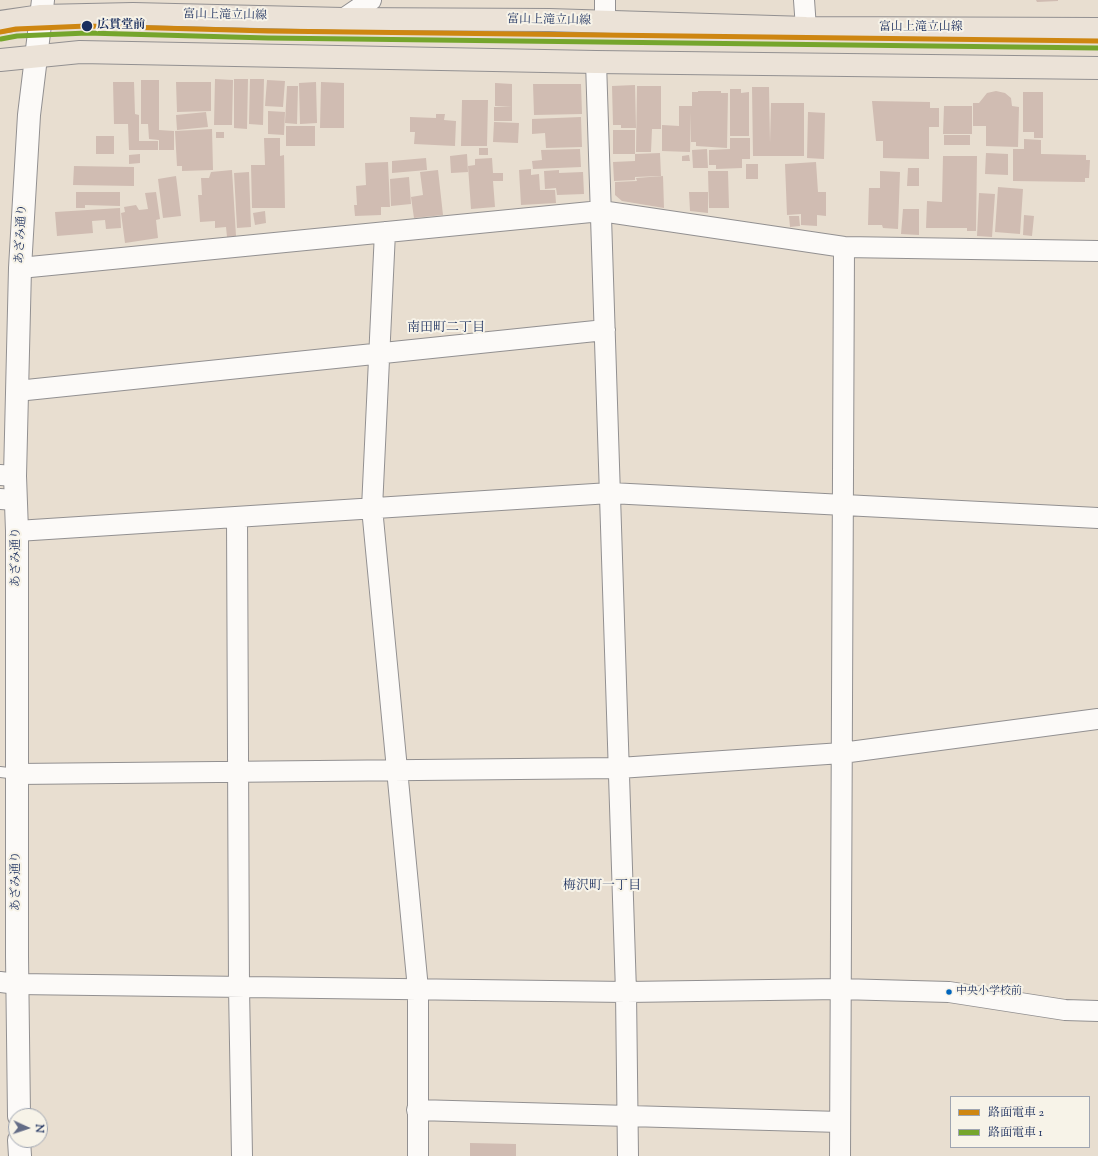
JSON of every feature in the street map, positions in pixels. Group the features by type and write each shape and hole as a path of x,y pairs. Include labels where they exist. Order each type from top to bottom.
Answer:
{"main road":[{"name":"富山上滝立山線","path":"0,22 42,8 133,14 344,19 605,22 806,28 1098,29"},
{"path":"0,60 36,55 88,52 596,62 1098,68"}],"street":[{"path":"344,19 371,0"},
{"path":"605,0 605,22"},
{"path":"804,0 806,28"},
{"name":"あざみ通り","path":"18,1108 8,983 9,773 17,531 8,500 7,476 17,391 20,268 29,115 42,8"},
{"path":"596,62 626,992 628,1156"},
{"path":"20,268 601,211 844,246 1098,251"},
{"path":"385,232 372,508 418,990 418,1156"},
{"path":"840,1156 844,246"},
{"path":"17,391 379,352 605,330"},
{"path":"17,531 610,493 1098,518"},
{"path":"237,517 239,987 242,1156"},
{"path":"9,773 619,768 842,753 1098,718"},
{"path":"8,983 626,992 840,989 949,992 1066,1010 1098,1011"},
{"path":"417,1110 840,1122"}],"building":[{"path":"1036,0 1058,0 1058,1 1037,2"},
{"path":"215,79 233,80 232,125 214,125"},
{"path":"234,79 248,79 247,129 234,128"},
{"path":"250,79 264,79 263,125 249,124"},
{"path":"141,80 159,80 159,130 174,131 174,150 159,150 159,140 149,139 148,124 141,124"},
{"path":"267,80 285,81 283,107 265,106"},
{"path":"113,82 134,82 135,114 139,115 139,141 158,141 158,150 129,150 128,124 114,124"},
{"path":"176,82 211,82 211,111 177,112"},
{"path":"316,82 317,123 300,124 299,83"},
{"path":"321,82 344,83 344,128 320,128"},
{"path":"495,83 512,84 512,107 495,106"},
{"path":"533,84 581,84 582,114 534,115"},
{"path":"635,85 636,128 621,128 621,125 613,125 612,86"},
{"path":"287,86 298,86 297,124 285,123"},
{"path":"637,86 661,86 661,129 652,129 651,152 636,152"},
{"path":"752,87 769,87 770,143 771,103 804,103 804,156 753,156"},
{"path":"730,89 741,89 741,93 749,92 749,136 730,136"},
{"path":"721,91 721,93 728,93 727,148 696,146 696,142 691,142 691,112 690,152 662,151 662,125 679,126 679,106 692,106 692,92"},
{"path":"996,91 1005,93 1011,98 1012,106 1019,107 1018,147 986,146 986,126 973,126 973,103 979,103 987,93"},
{"path":"1023,92 1043,92 1043,138 1034,138 1034,132 1023,132"},
{"path":"462,100 488,100 487,146 461,146"},
{"path":"872,101 930,102 930,108 939,108 939,127 929,127 929,159 883,158 883,141 876,141"},
{"path":"944,106 972,106 972,134 943,134"},
{"path":"494,107 512,107 512,121 494,121"},
{"path":"268,111 285,112 284,135 268,134"},
{"path":"206,112 208,127 177,130 176,115"},
{"path":"808,112 825,113 824,159 807,158"},
{"path":"436,114 445,114 444,120 456,121 455,146 414,144 415,132 410,132 410,117 436,118"},
{"path":"581,117 582,147 546,148 545,133 532,134 532,119"},
{"path":"494,122 519,123 518,143 493,142"},
{"path":"286,126 315,126 315,146 286,146"},
{"path":"212,129 213,170 182,171 182,166 177,166 175,131"},
{"path":"613,130 635,130 635,154 613,154"},
{"path":"216,132 224,132 224,138 216,138"},
{"path":"944,135 970,135 970,145 944,145"},
{"path":"96,136 114,136 114,154 96,154"},
{"path":"264,138 280,138 280,156 284,155 285,208 252,208 251,165 265,165"},
{"path":"730,138 750,138 750,159 742,159 742,168 716,169 716,165 709,165 709,150 730,149"},
{"path":"1024,139 1041,140 1041,154 1086,155 1086,160 1090,160 1089,178 1085,178 1085,182 1013,181 1013,149 1024,149"},
{"path":"479,148 488,148 488,155 479,155"},
{"path":"580,149 581,167 533,169 532,161 542,160 541,150"},
{"path":"707,149 708,168 693,168 692,150"},
{"path":"660,153 661,176 635,177 635,180 614,181 613,162 635,161 635,154"},
{"path":"986,153 1008,154 1008,175 985,174"},
{"path":"140,154 140,163 129,164 129,155"},
{"path":"467,154 468,172 451,173 450,156"},
{"path":"689,155 690,161 682,161 682,156"},
{"path":"943,156 977,156 976,231 967,231 967,228 926,228 927,201 942,202"},
{"path":"426,158 427,170 392,173 392,161"},
{"path":"492,158 493,173 503,173 503,181 493,181 495,207 471,209 468,166 475,165 475,159"},
{"path":"388,162 390,207 381,207 381,215 355,216 354,205 357,205 356,186 366,185 365,163"},
{"path":"816,162 818,192 826,192 826,216 817,215 817,226 801,225 801,214 787,215 785,164"},
{"path":"746,164 758,164 758,179 746,179"},
{"path":"74,166 134,167 134,186 73,185"},
{"path":"908,168 919,168 919,186 907,186"},
{"path":"531,169 531,175 539,174 540,190 555,190 556,203 521,205 519,170"},
{"path":"232,170 236,236 227,237 226,227 215,228 215,221 200,222 198,195 202,195 201,178 209,178 211,172"},
{"path":"438,170 443,215 414,218 411,197 423,195 420,172"},
{"path":"559,170 559,173 583,172 584,194 557,195 556,188 545,189 544,171"},
{"path":"708,171 728,171 729,208 709,208"},
{"path":"880,171 900,172 898,229 883,228 882,225 868,225 869,188 880,188"},
{"path":"249,172 251,227 237,228 234,173"},
{"path":"176,176 181,216 163,218 158,179"},
{"path":"663,176 664,208 622,201 615,195 615,182 637,181 636,178"},
{"path":"409,177 411,204 391,206 390,179"},
{"path":"998,187 1023,189 1020,234 995,232"},
{"path":"76,192 120,192 120,206 85,205 85,208 76,208"},
{"path":"156,192 160,219 156,220 158,238 125,243 121,213 125,212 124,207 136,205 139,210 148,209 145,193"},
{"path":"689,192 708,192 708,213 690,211"},
{"path":"979,193 995,194 992,237 977,236"},
{"path":"120,208 121,228 106,229 105,220 92,221 93,233 57,236 55,212"},
{"path":"903,209 919,209 919,235 901,234"},
{"path":"265,211 266,223 255,225 253,213"},
{"path":"1024,215 1034,216 1032,236 1023,235"},
{"path":"789,216 799,216 800,226 790,227"},
{"path":"470,1143 516,1144 516,1156 470,1156"}],"tram line":[{"name":"2","path":"0,32 16,29 87,26 268,31 1098,41"},
{"name":"1","path":"1,39 17,36 87,33 268,38 1098,48"}],"place":[{"name":"広貫堂前","path":"87,26"},
{"name":"中央小学校前","path":"949,992"}],"district":[{"name":"南田町二丁目","path":"446,329"},
{"name":"梅沢町一丁目","path":"602,887"}]}
